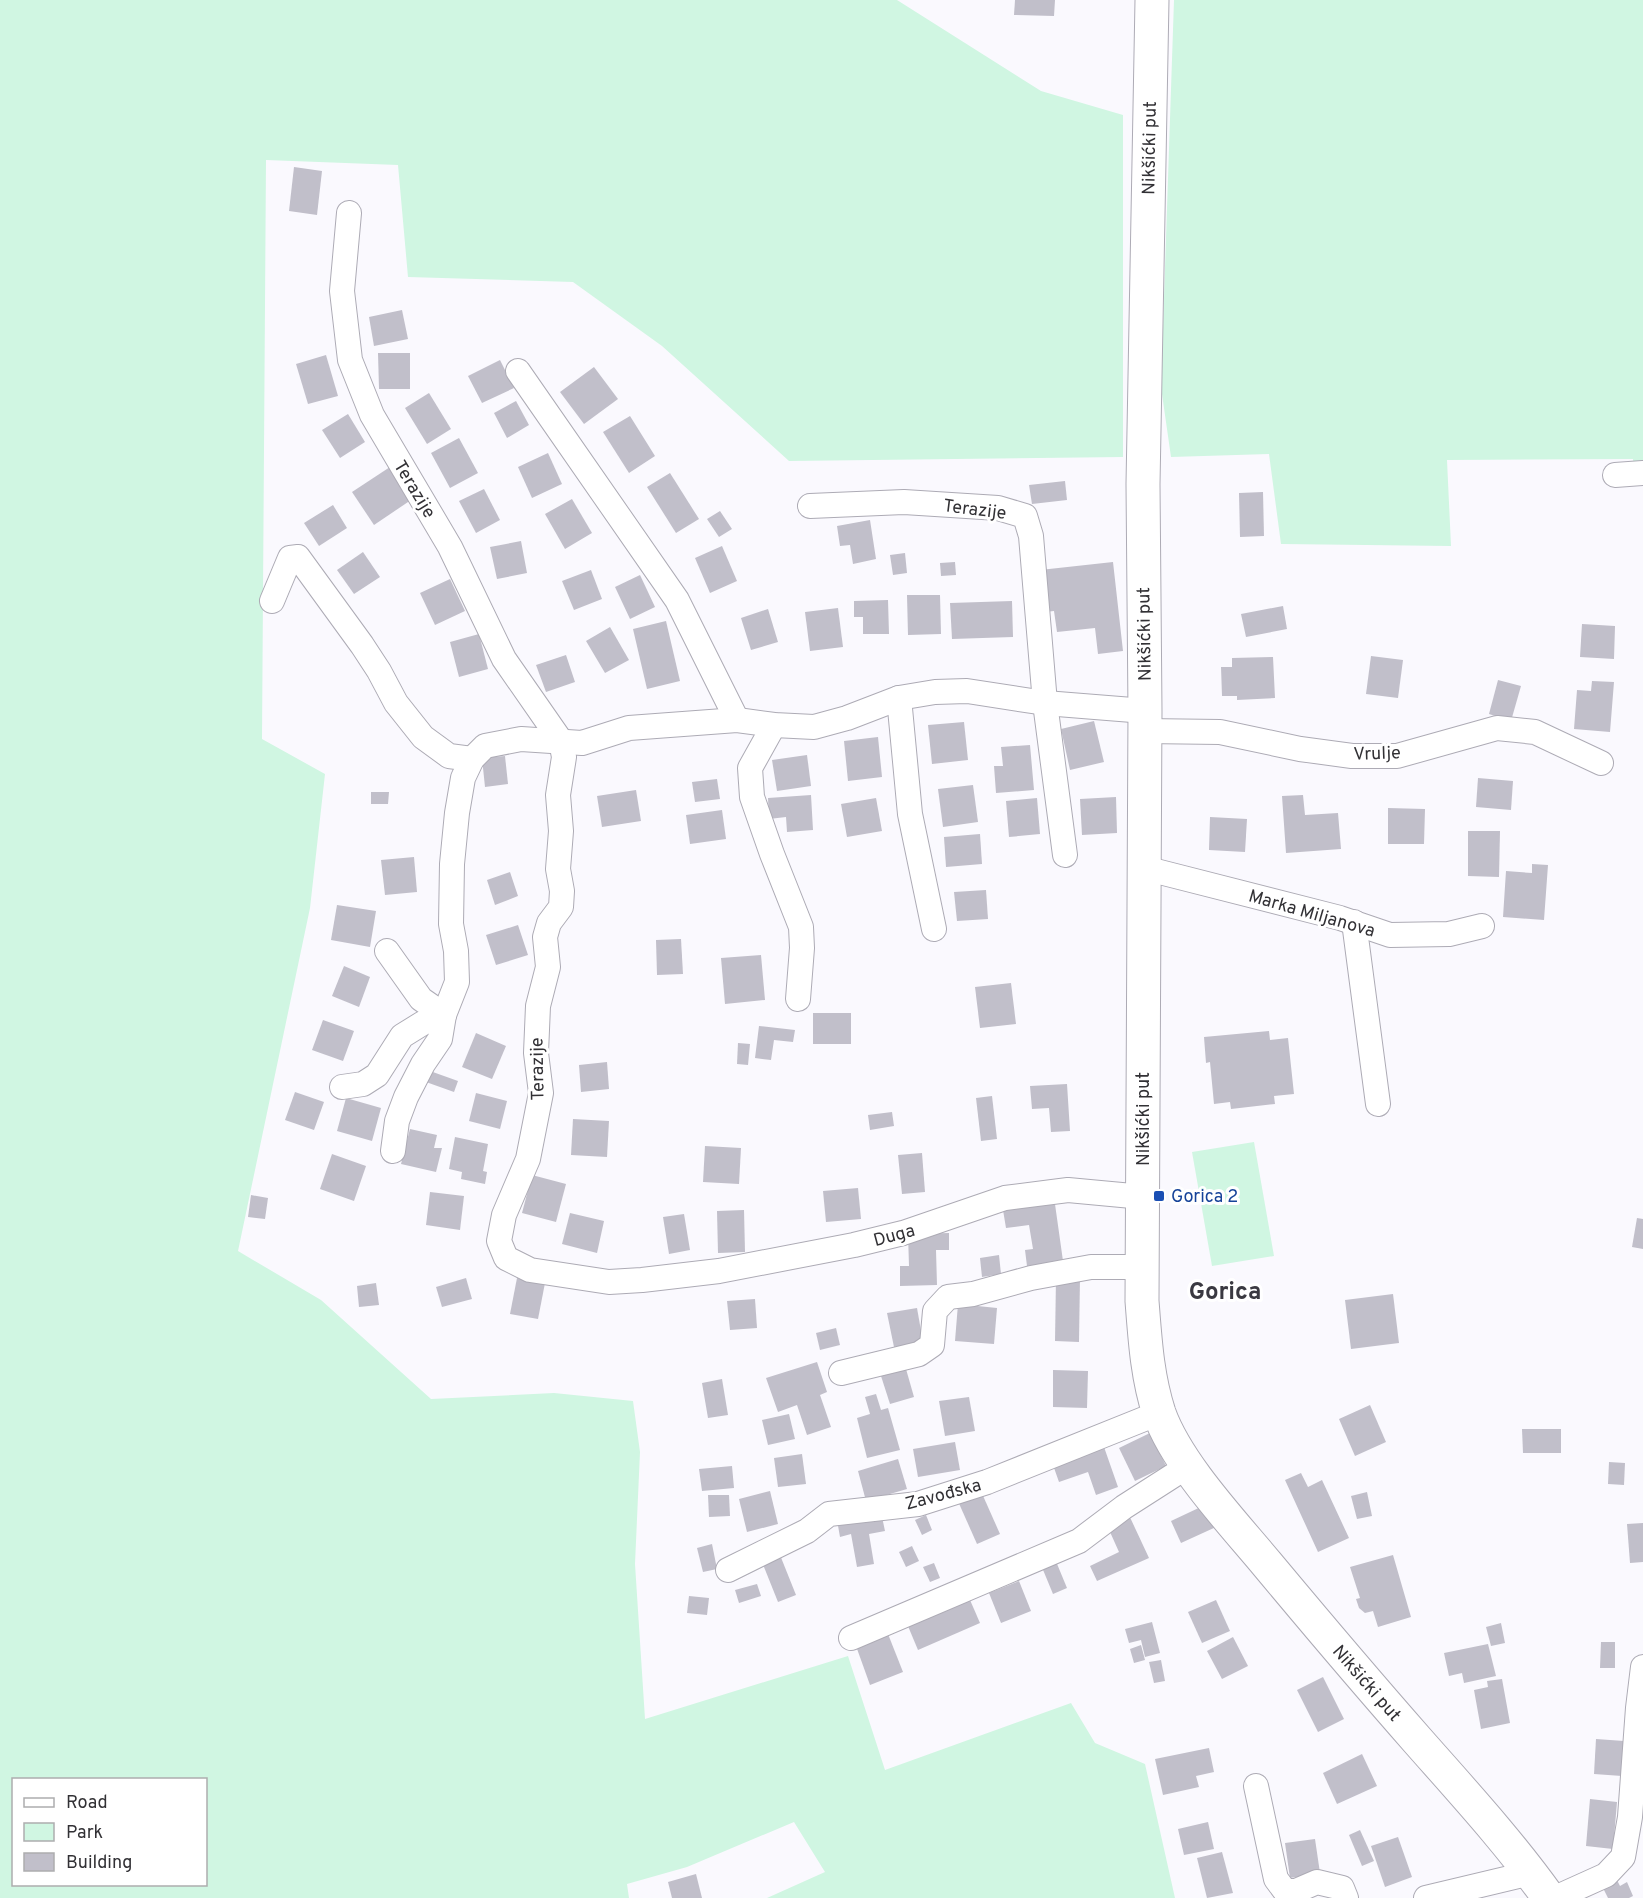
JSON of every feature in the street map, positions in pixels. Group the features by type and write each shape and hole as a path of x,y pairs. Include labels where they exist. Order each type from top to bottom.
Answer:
{"main road":[{"name":"Nikšićki put","path":"1152,0 1143,484 1145,721 1142,1301 1147,1364 1159,1413 1188,1466 1357,1672 1540,1885"}],"street":[{"name":"Terazije","path":"349,213 342,291 350,360 372,415 450,547 504,659 561,741 564,757 558,795 561,831 558,869 562,891 561,908 549,923 545,937 548,967 537,1006 536,1053 541,1093 528,1159 504,1215 499,1240 506,1258 530,1270 609,1282 642,1280"},
{"path":"518,371 677,600 737,720"},
{"path":"1615,475 1643,472"},
{"name":"Terazije","path":"810,506 904,502 998,508 1025,516 1031,536 1045,703 1065,855"},
{"path":"272,601 290,558 298,557 325,591 362,645 396,703 423,737 449,756 472,759"},
{"path":"393,1151 397,1121 406,1097 423,1064 440,1039 444,1016 457,982 456,951 451,924 452,864 457,813 463,778 472,759 485,746 521,739 582,743 629,728 737,720 814,727 847,718 899,698 935,692 967,691 1145,721"},
{"path":"899,698 910,814 934,929"},
{"name":"Vrulje","path":"1145,721 1352,756 1397,756 1497,728 1535,732 1601,763"},
{"path":"774,725 750,768 750,778 752,797 801,927 802,948 798,999"},
{"name":"Marka Miljanova","path":"1144,868 1354,922 1390,935 1449,934 1482,926"},
{"path":"1354,922 1378,1104"},
{"path":"387,951 421,999 444,1016"},
{"path":"342,1087 363,1084 377,1075 402,1036 423,1023 444,1016"},
{"name":"Duga","path":"642,1280 719,1271 854,1245 957,1216 1005,1198 1068,1190 1143,1197"},
{"path":"841,1373 919,1354 925,1350 932,1345 935,1311 948,1297 973,1294 1031,1278 1091,1267 1143,1267"},
{"name":"Zavođska","path":"728,1569 807,1531 829,1514 918,1504 987,1482 1159,1413"},
{"path":"851,1638 1079,1541 1124,1507 1188,1466"},
{"path":"1555,1898 1606,1875 1623,1857 1630,1817 1643,1667"},
{"path":"1256,1786 1276,1879 1285,1891 1296,1891 1317,1882 1342,1888 1346,1898"},
{"path":"1426,1898 1540,1885"}],"green space":[{"path":"0,0 897,0 1041,91 1123,115 1123,457 789,461 662,346 573,282 408,277 398,165 266,160 262,739 325,774 310,908 238,1251 321,1300 431,1399 554,1393 633,1401 640,1452 635,1564 645,1719 848,1656 885,1770 1071,1703 1095,1743 1145,1764 1175,1898 767,1898 825,1872 794,1822 687,1867 627,1884 629,1898 0,1898"},
{"path":"1174,0 1643,0 1643,473 1634,474 1633,459 1447,460 1451,546 1281,544 1269,454 1171,457 1161,387"},
{"path":"1254,1142 1274,1256 1212,1266 1192,1152"}],"building":[{"path":"1015,0 1055,0 1054,16 1014,15"},
{"path":"294,167 322,171 317,215 289,211"},
{"path":"402,310 408,339 374,346 369,317"},
{"path":"378,353 410,353 410,389 379,389"},
{"path":"326,355 338,396 308,404 296,364"},
{"path":"500,360 514,388 482,403 468,376"},
{"path":"594,367 618,399 584,424 560,392"},
{"path":"429,393 451,429 427,444 405,408"},
{"path":"516,401 529,425 507,438 494,413"},
{"path":"348,414 365,442 340,458 322,430"},
{"path":"630,416 655,456 629,473 603,432"},
{"path":"459,438 478,473 450,488 431,453"},
{"path":"548,453 562,484 532,498 518,467"},
{"path":"390,467 411,500 374,525 352,492"},
{"path":"670,473 699,519 676,533 647,487"},
{"path":"1065,481 1067,500 1032,504 1029,485"},
{"path":"484,489 500,520 476,533 459,501"},
{"path":"1263,492 1264,536 1240,537 1239,493"},
{"path":"572,499 592,533 565,549 545,514"},
{"path":"333,505 347,528 319,546 304,523"},
{"path":"720,511 732,529 719,537 707,519"},
{"path":"870,520 876,559 853,564 850,545 840,546 837,526"},
{"path":"521,541 527,573 497,579 490,547"},
{"path":"722,546 737,581 710,593 695,558"},
{"path":"363,552 380,577 354,594 337,570"},
{"path":"905,553 907,573 893,575 890,555"},
{"path":"955,562 956,575 941,576 940,563"},
{"path":"1113,562 1123,651 1098,654 1095,628 1057,632 1054,611 1045,612 1040,570"},
{"path":"591,570 602,599 574,610 562,581"},
{"path":"640,575 655,607 630,619 615,587"},
{"path":"450,579 465,611 435,625 420,593"},
{"path":"907,595 940,595 941,634 908,635"},
{"path":"888,600 889,634 863,634 863,617 854,617 854,601"},
{"path":"1012,601 1013,637 952,639 950,603"},
{"path":"1283,606 1287,629 1246,637 1241,614"},
{"path":"838,608 843,647 810,651 805,612"},
{"path":"768,609 778,642 751,650 741,618"},
{"path":"666,621 680,681 647,689 633,629"},
{"path":"1582,624 1615,626 1614,659 1580,657"},
{"path":"610,627 629,660 605,673 586,641"},
{"path":"479,634 488,669 459,677 450,642"},
{"path":"566,655 575,682 546,692 536,665"},
{"path":"1371,656 1403,660 1398,698 1366,694"},
{"path":"1273,657 1275,698 1237,700 1237,696 1222,696 1221,667 1232,667 1232,658"},
{"path":"1498,680 1521,686 1511,721 1489,714"},
{"path":"1592,681 1614,682 1610,732 1574,729 1577,690 1591,691"},
{"path":"1094,721 1104,762 1070,770 1061,729"},
{"path":"964,722 968,760 932,764 928,725"},
{"path":"878,737 882,777 848,781 844,741"},
{"path":"1030,745 1034,790 996,793 994,766 1003,766 1001,747"},
{"path":"807,755 811,786 777,791 772,760"},
{"path":"505,756 508,784 485,787 482,758"},
{"path":"1478,778 1513,781 1511,810 1476,807"},
{"path":"717,779 720,799 695,802 692,782"},
{"path":"973,785 978,822 943,827 938,789"},
{"path":"636,790 641,821 602,827 597,796"},
{"path":"371,792 389,792 388,804 371,804"},
{"path":"811,795 813,830 787,832 786,817 769,819 768,798"},
{"path":"1303,795 1305,815 1338,813 1341,849 1286,853 1282,796"},
{"path":"1116,797 1117,833 1082,835 1080,799"},
{"path":"876,798 882,831 847,837 841,804"},
{"path":"1037,798 1040,834 1009,837 1006,801"},
{"path":"1388,808 1425,809 1424,844 1388,844"},
{"path":"722,810 726,839 690,844 686,815"},
{"path":"1210,817 1247,819 1245,852 1209,850"},
{"path":"1468,831 1500,831 1499,877 1468,876"},
{"path":"980,834 982,864 946,867 944,837"},
{"path":"414,857 417,892 385,895 381,860"},
{"path":"1532,864 1548,865 1544,920 1503,917 1506,871 1532,873"},
{"path":"510,872 518,896 495,905 487,880"},
{"path":"986,890 988,919 957,921 954,892"},
{"path":"337,905 376,911 370,947 331,940"},
{"path":"518,925 528,955 496,965 486,935"},
{"path":"681,939 683,974 657,975 656,940"},
{"path":"761,955 765,1000 725,1004 721,958"},
{"path":"344,966 370,977 359,1007 332,996"},
{"path":"1011,983 1016,1024 980,1028 975,987"},
{"path":"813,1013 851,1013 851,1044 813,1044"},
{"path":"323,1020 354,1031 343,1061 312,1050"},
{"path":"759,1026 795,1030 793,1042 774,1040 771,1060 755,1058"},
{"path":"1269,1031 1270,1040 1288,1038 1294,1094 1274,1096 1275,1104 1231,1109 1230,1102 1214,1104 1210,1062 1206,1063 1204,1037"},
{"path":"476,1033 506,1046 492,1079 462,1067"},
{"path":"738,1043 750,1044 748,1065 737,1064"},
{"path":"607,1062 609,1089 581,1092 579,1065"},
{"path":"430,1071 458,1081 454,1092 426,1082"},
{"path":"1067,1084 1070,1131 1051,1132 1049,1108 1032,1109 1030,1086"},
{"path":"295,1092 324,1102 314,1130 285,1120"},
{"path":"476,1093 507,1101 500,1129 469,1121"},
{"path":"992,1096 997,1139 981,1141 976,1098"},
{"path":"346,1098 381,1108 372,1141 337,1131"},
{"path":"892,1112 894,1126 870,1130 868,1115"},
{"path":"573,1119 609,1121 607,1157 571,1155"},
{"path":"410,1129 437,1135 434,1148 442,1148 436,1172 401,1164"},
{"path":"455,1137 488,1144 483,1171 487,1172 485,1184 461,1179 462,1172 449,1169"},
{"path":"705,1146 741,1148 739,1184 703,1182"},
{"path":"922,1153 925,1192 902,1194 898,1155"},
{"path":"332,1154 366,1166 354,1201 320,1189"},
{"path":"532,1175 566,1184 556,1222 522,1213"},
{"path":"858,1188 861,1219 826,1222 823,1191"},
{"path":"430,1192 464,1196 460,1230 426,1225"},
{"path":"251,1195 268,1198 265,1219 248,1217"},
{"path":"1054,1197 1063,1261 1027,1266 1025,1250 1033,1249 1029,1225 1006,1228 1002,1204"},
{"path":"744,1210 745,1252 718,1253 717,1211"},
{"path":"570,1213 604,1221 597,1253 562,1244"},
{"path":"684,1214 690,1250 669,1254 663,1217"},
{"path":"1637,1218 1643,1219 1643,1249 1632,1247"},
{"path":"949,1233 949,1250 936,1250 937,1285 900,1286 900,1266 909,1266 908,1234"},
{"path":"999,1255 1001,1274 982,1277 980,1258"},
{"path":"1056,1277 1080,1277 1079,1342 1055,1341"},
{"path":"466,1278 472,1299 442,1307 436,1287"},
{"path":"517,1278 545,1283 538,1319 510,1314"},
{"path":"376,1283 379,1305 359,1307 357,1286"},
{"path":"1393,1294 1399,1343 1351,1349 1345,1300"},
{"path":"755,1299 757,1328 730,1330 727,1301"},
{"path":"958,1304 997,1308 994,1344 955,1341"},
{"path":"917,1308 923,1342 894,1347 887,1313"},
{"path":"836,1328 840,1345 820,1350 816,1333"},
{"path":"817,1362 827,1392 820,1395 831,1427 807,1435 797,1405 778,1412 766,1378"},
{"path":"906,1369 914,1397 890,1404 881,1376"},
{"path":"1053,1370 1088,1371 1087,1408 1053,1407"},
{"path":"722,1379 728,1415 708,1418 702,1383"},
{"path":"876,1394 881,1410 888,1408 900,1450 867,1458 857,1418 870,1414 865,1397"},
{"path":"969,1397 975,1431 945,1436 939,1401"},
{"path":"1370,1405 1386,1442 1355,1456 1339,1419"},
{"path":"789,1414 795,1439 768,1445 762,1420"},
{"path":"1522,1429 1561,1429 1561,1453 1523,1453"},
{"path":"1150,1433 1166,1466 1135,1481 1119,1448"},
{"path":"955,1442 960,1470 918,1477 913,1449"},
{"path":"1104,1447 1118,1487 1096,1495 1088,1472 1059,1482 1053,1465"},
{"path":"802,1454 806,1484 778,1487 774,1458"},
{"path":"898,1459 907,1489 866,1501 858,1471"},
{"path":"1609,1462 1625,1463 1624,1485 1608,1484"},
{"path":"732,1466 734,1488 702,1491 699,1469"},
{"path":"1301,1473 1308,1487 1322,1480 1349,1538 1318,1552 1285,1480"},
{"path":"980,1489 1000,1534 977,1544 957,1499"},
{"path":"770,1491 778,1524 747,1532 739,1499"},
{"path":"1367,1492 1372,1516 1357,1519 1351,1496"},
{"path":"708,1495 729,1495 730,1516 709,1517"},
{"path":"1205,1505 1216,1527 1181,1543 1171,1521"},
{"path":"881,1512 885,1531 869,1534 874,1564 857,1567 851,1534 840,1537 837,1520"},
{"path":"1128,1513 1149,1558 1097,1581 1090,1566 1119,1552 1106,1523"},
{"path":"926,1515 932,1530 922,1535 915,1520"},
{"path":"1643,1523 1643,1562 1630,1563 1627,1524"},
{"path":"712,1544 717,1569 703,1572 697,1548"},
{"path":"912,1546 919,1561 906,1567 899,1552"},
{"path":"780,1555 796,1595 778,1602 762,1562"},
{"path":"1393,1555 1411,1617 1378,1627 1373,1611 1365,1613 1359,1608 1356,1599 1360,1598 1350,1567"},
{"path":"1055,1559 1067,1588 1053,1594 1041,1565"},
{"path":"934,1563 940,1578 930,1582 923,1567"},
{"path":"1019,1581 1031,1611 1001,1623 989,1593"},
{"path":"757,1584 761,1596 739,1603 735,1590"},
{"path":"967,1593 980,1623 918,1650 905,1619"},
{"path":"689,1596 709,1598 707,1615 687,1613"},
{"path":"1216,1600 1230,1631 1202,1643 1188,1612"},
{"path":"1152,1622 1160,1653 1145,1657 1141,1640 1129,1643 1125,1629"},
{"path":"1501,1623 1505,1643 1491,1646 1486,1627"},
{"path":"888,1634 903,1672 870,1685 856,1646"},
{"path":"1233,1637 1248,1666 1222,1679 1207,1651"},
{"path":"1601,1642 1615,1642 1615,1668 1600,1668"},
{"path":"1488,1644 1496,1676 1464,1683 1462,1673 1449,1676 1444,1653"},
{"path":"1141,1645 1145,1660 1134,1663 1130,1649"},
{"path":"1161,1660 1165,1681 1154,1683 1149,1662"},
{"path":"1323,1677 1344,1719 1318,1732 1297,1690"},
{"path":"1502,1679 1510,1723 1481,1729 1474,1690 1488,1687 1487,1681"},
{"path":"1596,1739 1624,1741 1622,1776 1594,1774"},
{"path":"1209,1748 1214,1772 1196,1776 1199,1787 1163,1795 1155,1759"},
{"path":"1362,1754 1377,1786 1337,1804 1323,1773"},
{"path":"1590,1799 1617,1802 1613,1849 1586,1846"},
{"path":"1208,1822 1214,1849 1184,1855 1178,1829"},
{"path":"1360,1830 1374,1861 1362,1866 1349,1835"},
{"path":"1398,1837 1412,1877 1385,1887 1371,1846"},
{"path":"1315,1839 1320,1873 1290,1878 1285,1843"},
{"path":"1222,1852 1233,1893 1207,1898 1197,1858"},
{"path":"696,1874 702,1898 672,1898 668,1882"},
{"path":"1615,1876 1620,1886 1627,1882 1633,1896 1608,1898 1600,1882"}],"place":[{"name":"Gorica 2","path":"1159,1196"}],"district":[{"name":"Gorica","path":"1225,1291"}]}
